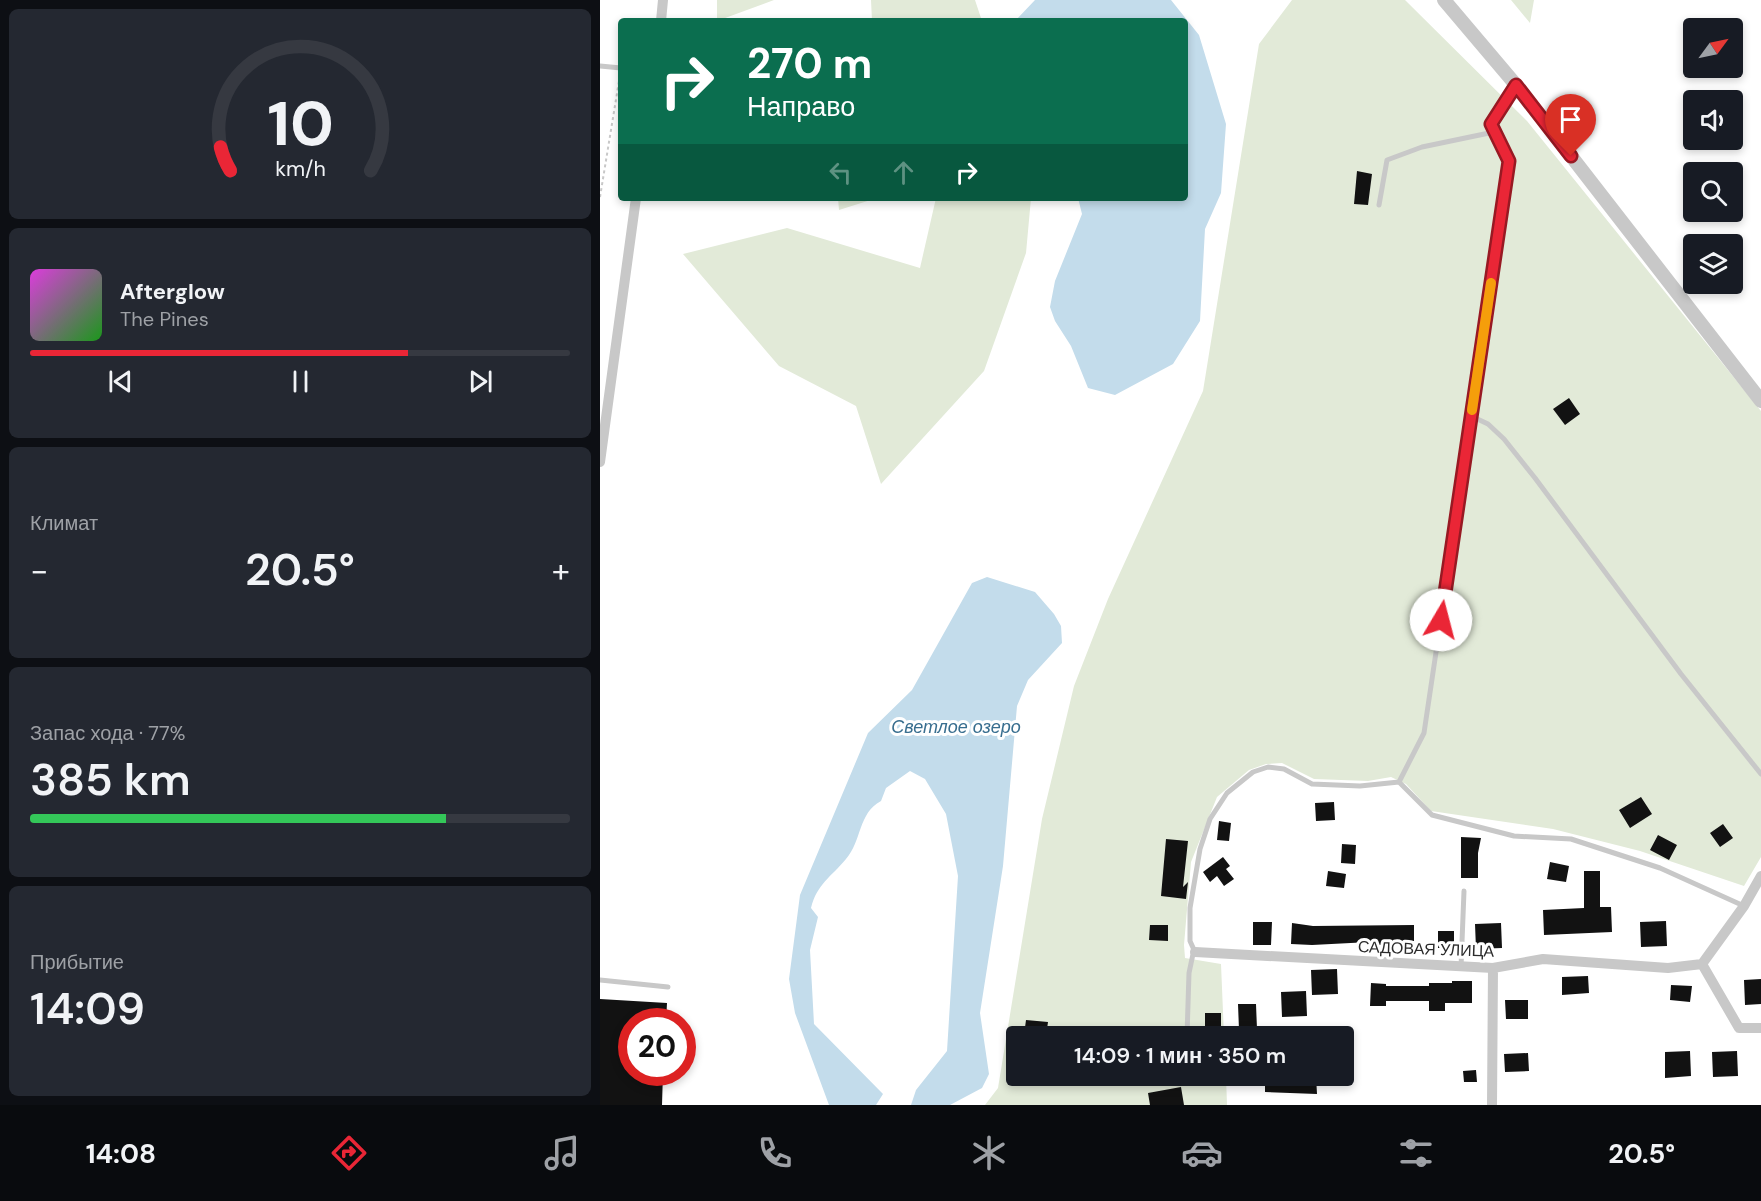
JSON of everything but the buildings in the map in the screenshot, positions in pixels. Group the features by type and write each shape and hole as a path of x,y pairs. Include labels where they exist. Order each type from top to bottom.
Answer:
{"street":[{"path":"660,18 663,0"},
{"path":"1444,0 1516,85 1761,400"},
{"path":"600,462 606,377 635,201"},
{"path":"1761,876 1744,906 1702,964 1739,1028 1761,1028"},
{"name":"САДОВАЯ УЛИЦА","path":"1195,952 1493,968 1543,959 1668,968 1702,964"},
{"path":"1492,1105 1493,968"}],"lane":[{"path":"600,66 618,69"},
{"path":"1399,782 1424,733 1509,161 1491,124 1516,85"},
{"path":"1379,205 1387,160 1422,147 1494,132"},
{"path":"1471,416 1488,424 1504,439 1681,674 1761,774"},
{"path":"1187,1026 1189,973 1195,952 1190,940 1190,908 1200,849 1210,819 1227,793 1253,772 1268,767 1284,769 1312,784 1360,786 1399,782"},
{"path":"1399,782 1432,815 1514,836 1571,839 1660,868 1744,906"},
{"path":"1461,967 1464,891"},
{"path":"600,980 668,987"}],"path":[{"path":"600,197 618,87"}],"green space":[{"path":"717,0 774,0 725,18 717,18"},
{"path":"871,0 975,0 981,18 872,18"},
{"path":"1292,0 1405,0 1527,121 1761,411 1761,857 1744,886 1640,851 1553,829 1431,811 1406,784 1391,777 1368,781 1314,779 1282,763 1266,764 1249,770 1217,797 1191,862 1184,945 1185,958 1221,964 1224,1026 1008,1026 1042,819 1074,686 1108,599 1203,391 1259,44"},
{"path":"1511,0 1534,0 1530,23"},
{"path":"838,201 868,201 839,210"},
{"path":"935,201 1031,201 1026,253 984,371 881,484 856,406 779,366 683,254 787,228 920,268"},
{"path":"1006,1039 1006,1086 1226,1086 1227,1105 985,1105 998,1088"}],"water":[{"path":"1035,0 1171,0 1185,18 1018,18"},
{"path":"1188,21 1199,35 1226,124 1221,193 1205,229 1200,321 1173,364 1115,395 1088,388 1071,346 1055,321 1050,307 1055,281 1082,214 1079,201 1188,201"},
{"name":"Светлое озеро","path":"987,577 1035,592 1061,626 1062,643 1028,680 1017,706 1003,866 980,1013 989,1074 982,1088 950,1105 911,1105 916,1090 947,1051 958,876 946,814 925,779 910,771 886,788 881,801 874,806 864,820 851,852 821,887 811,908 818,917 810,950 814,1024 883,1094 876,1105 829,1105 795,1013 789,979 800,895 868,733 912,690 972,583"}],"slow traffic":[{"path":"1472,410 1491,283"}],"route":[{"path":"1441,620 1509,161 1491,124 1516,85 1571,156"}]}
